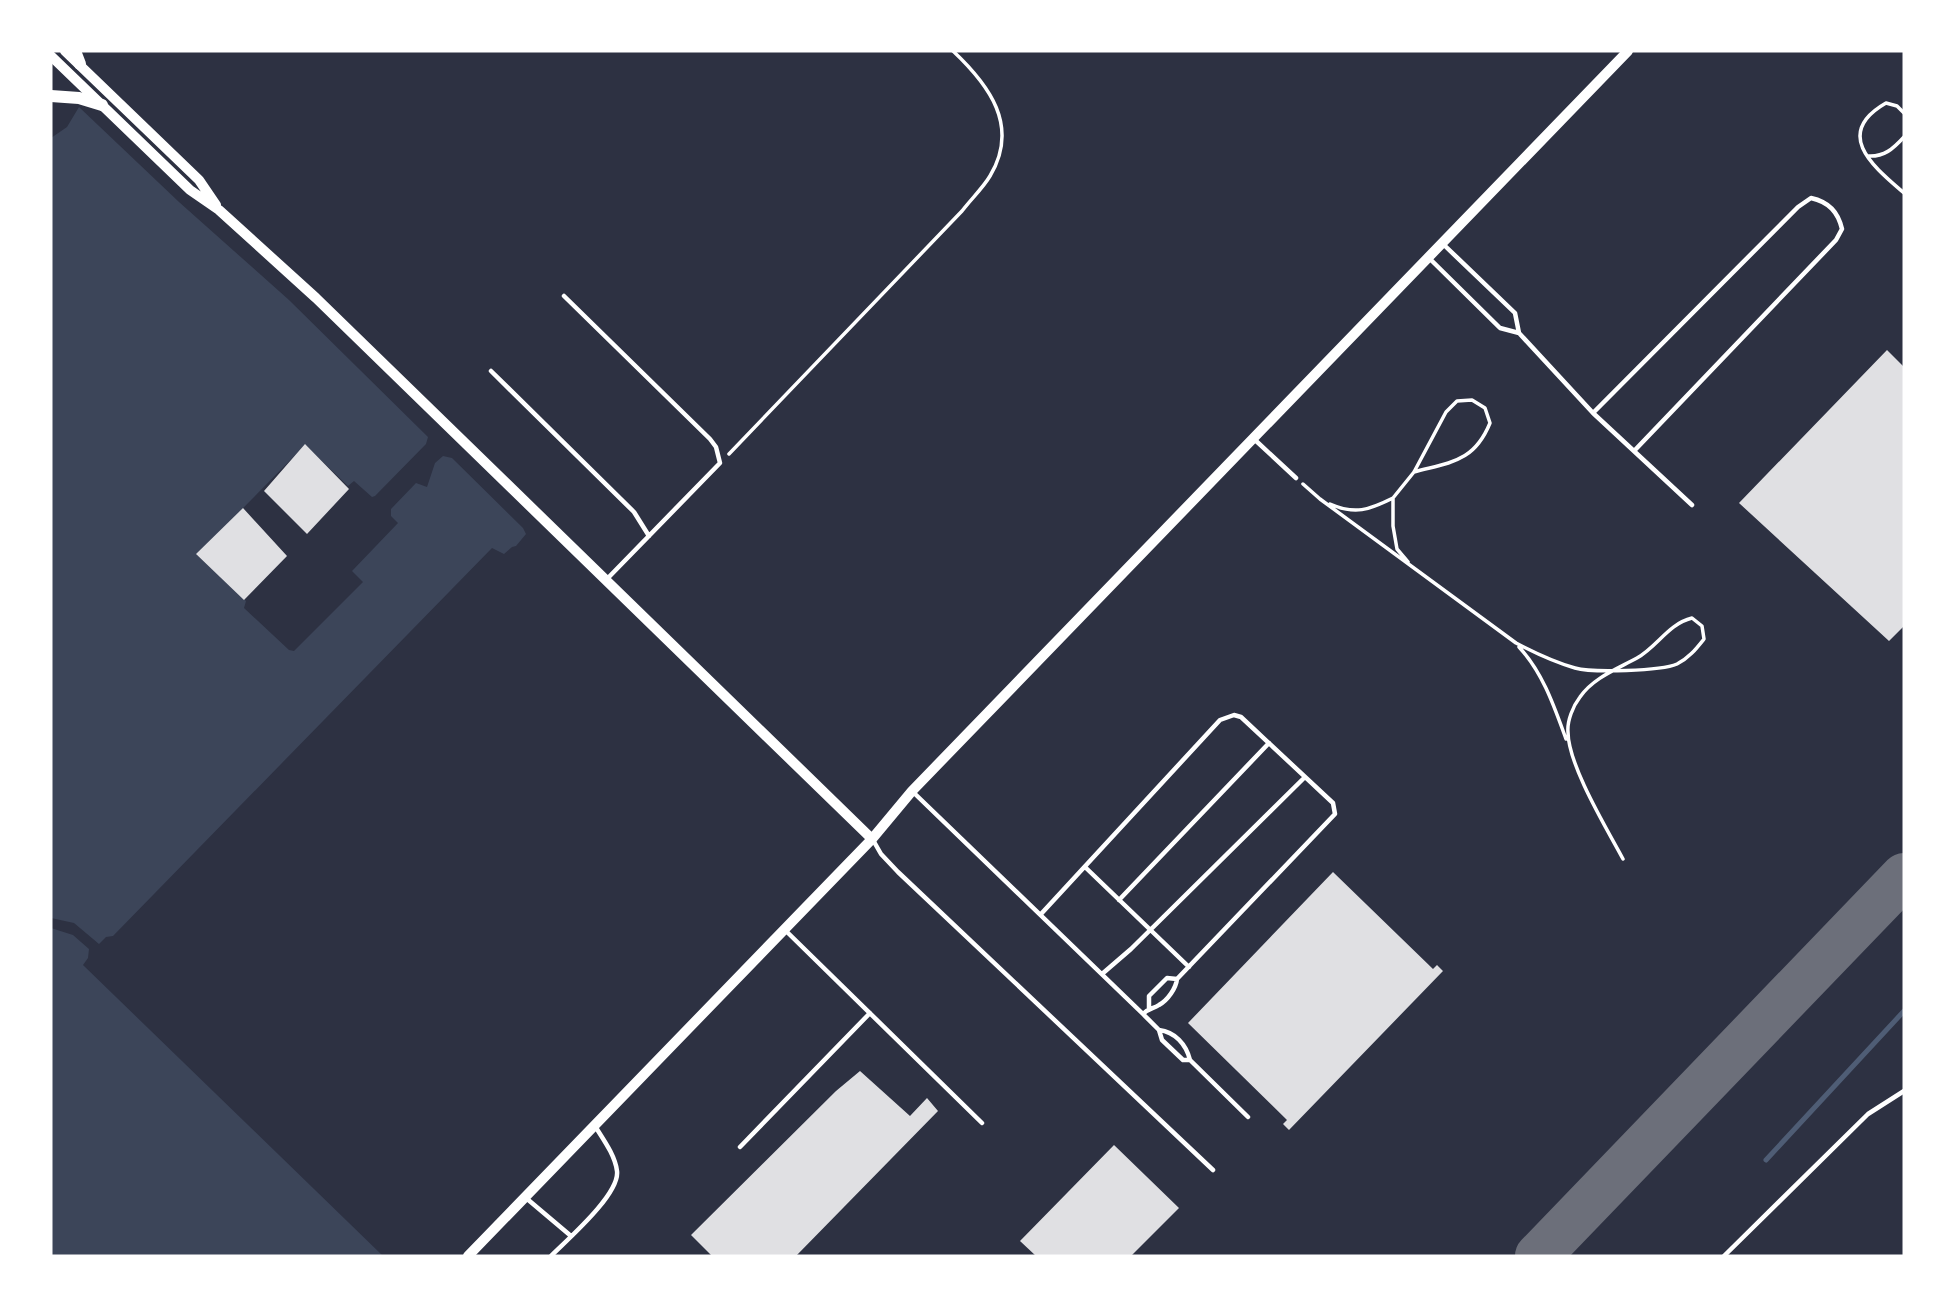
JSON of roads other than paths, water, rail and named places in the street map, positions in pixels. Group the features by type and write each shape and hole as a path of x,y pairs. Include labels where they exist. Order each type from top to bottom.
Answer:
{"main road":[{"path":"75,51 80,64"},
{"path":"51,96 79,98 102,105"}],"street":[{"path":"65,51 199,180 219,210"},
{"path":"468,1256 872,839 912,791 1628,51"},
{"path":"51,56 190,190 219,210 316,298 872,839"}],"lane":[{"path":"1593,413 1798,207 1811,198 1824,201 1839,215 1842,229 1836,240 1635,450"},
{"path":"1443,243 1515,313 1519,333 1593,413 1692,505"},
{"path":"1428,258 1500,328 1519,333"},
{"path":"564,296 710,439 716,447 720,463 606,580"},
{"path":"491,371 634,512 649,536"},
{"path":"1253,438 1296,478"},
{"path":"1041,914 1220,720 1234,715 1241,717 1333,803 1335,814 1177,979 1176,987 1160,1005 1149,1008 1143,1014"},
{"path":"1119,901 1269,743"},
{"path":"1102,974 1150,931 1305,777"},
{"path":"912,791 1143,1014 1159,1030 1162,1040 1183,1059 1190,1059"},
{"path":"872,839 881,854 898,872 1213,1170"},
{"path":"1085,867 1189,967"},
{"path":"784,930 982,1123"},
{"path":"1149,1008 1149,996 1167,978 1177,979"},
{"path":"740,1147 870,1013"},
{"path":"1159,1030 1171,1032 1187,1049 1190,1059 1248,1117"},
{"path":"1724,1256 1868,1114 1904,1091"},
{"path":"551,1256 603,1202 614,1185 617,1172 611,1154 595,1125"},
{"path":"526,1197 571,1236"}],"waterway":[{"path":"1766,1160 1904,1011"}]}
